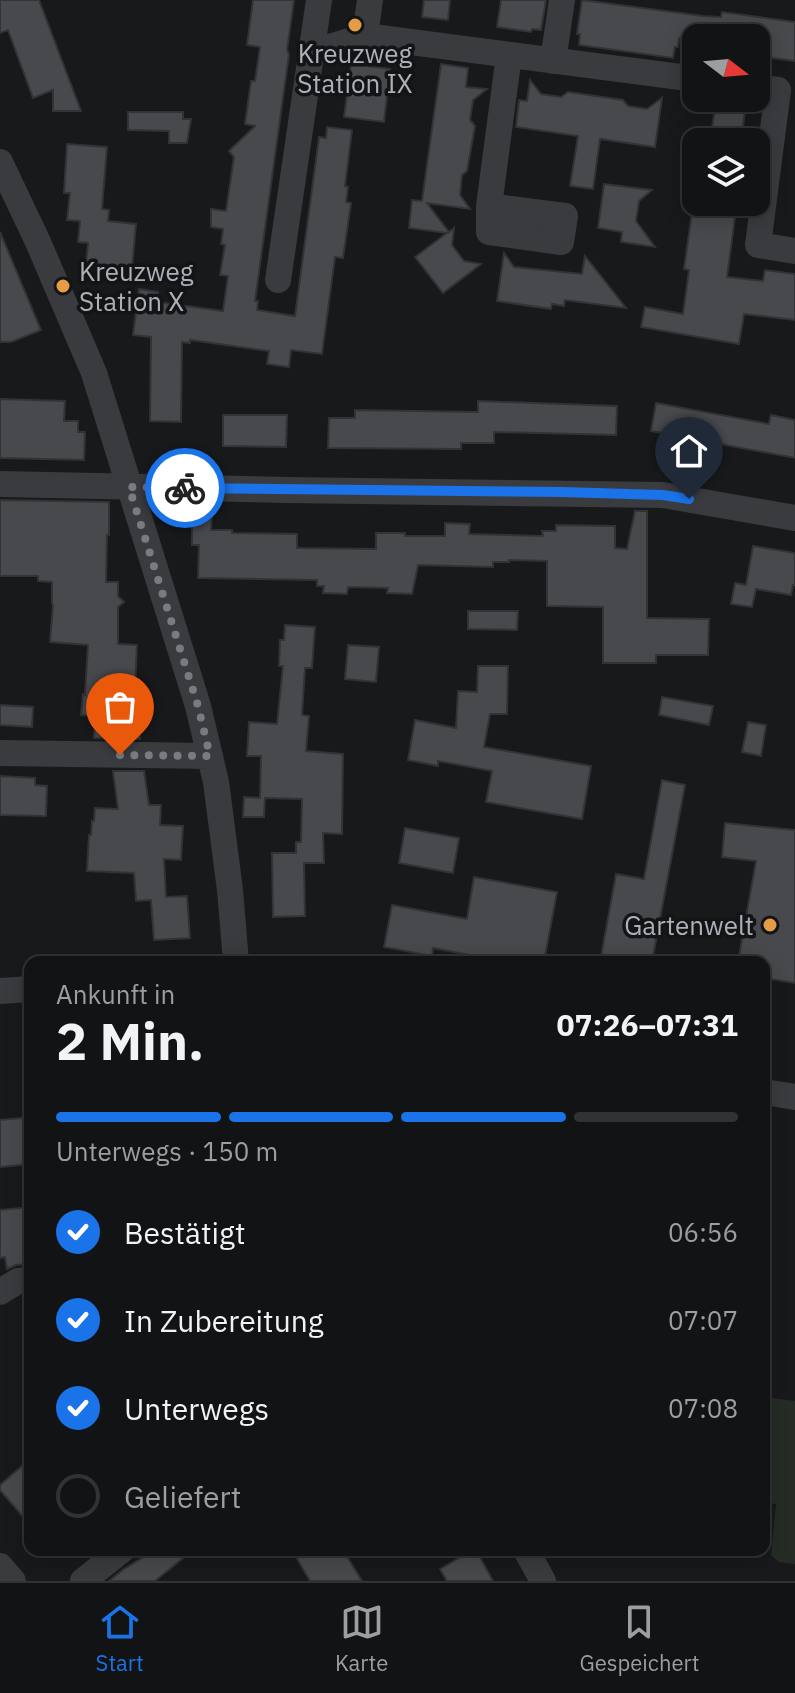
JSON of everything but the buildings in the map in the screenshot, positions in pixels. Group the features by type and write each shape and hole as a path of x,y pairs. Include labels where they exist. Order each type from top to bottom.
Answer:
{"street":[{"path":"278,280 319,0"},
{"path":"365,36 370,0"},
{"path":"553,61 562,0"},
{"path":"311,53 365,36 682,77"},
{"path":"489,206 509,55"},
{"path":"776,90 758,245 795,251"},
{"path":"0,162 94,373 198,706 216,782 236,956"},
{"path":"0,484 663,495 795,518"},
{"path":"0,753 210,756"},
{"path":"0,991 24,989"},
{"path":"770,1093 795,1097"},
{"path":"0,1292 24,1280"},
{"path":"83,1581 114,1556"},
{"path":"529,1556 543,1581"},
{"path":"0,1566 13,1581"}],"shaded area":[{"path":"770,1398 795,1401 795,1564 779,1562 771,1555 776,1504 770,1503"}],"way so far":[{"path":"120,755 210,756 198,706 129,487 185,488"}],"place":[{"name":"Kreuzweg Station IX","path":"355,25"},
{"name":"Kreuzweg Station X","path":"63,286"},
{"name":"Gartenwelt","path":"770,925"}],"route":[{"path":"185,488 562,492 663,495 689,499"}]}
